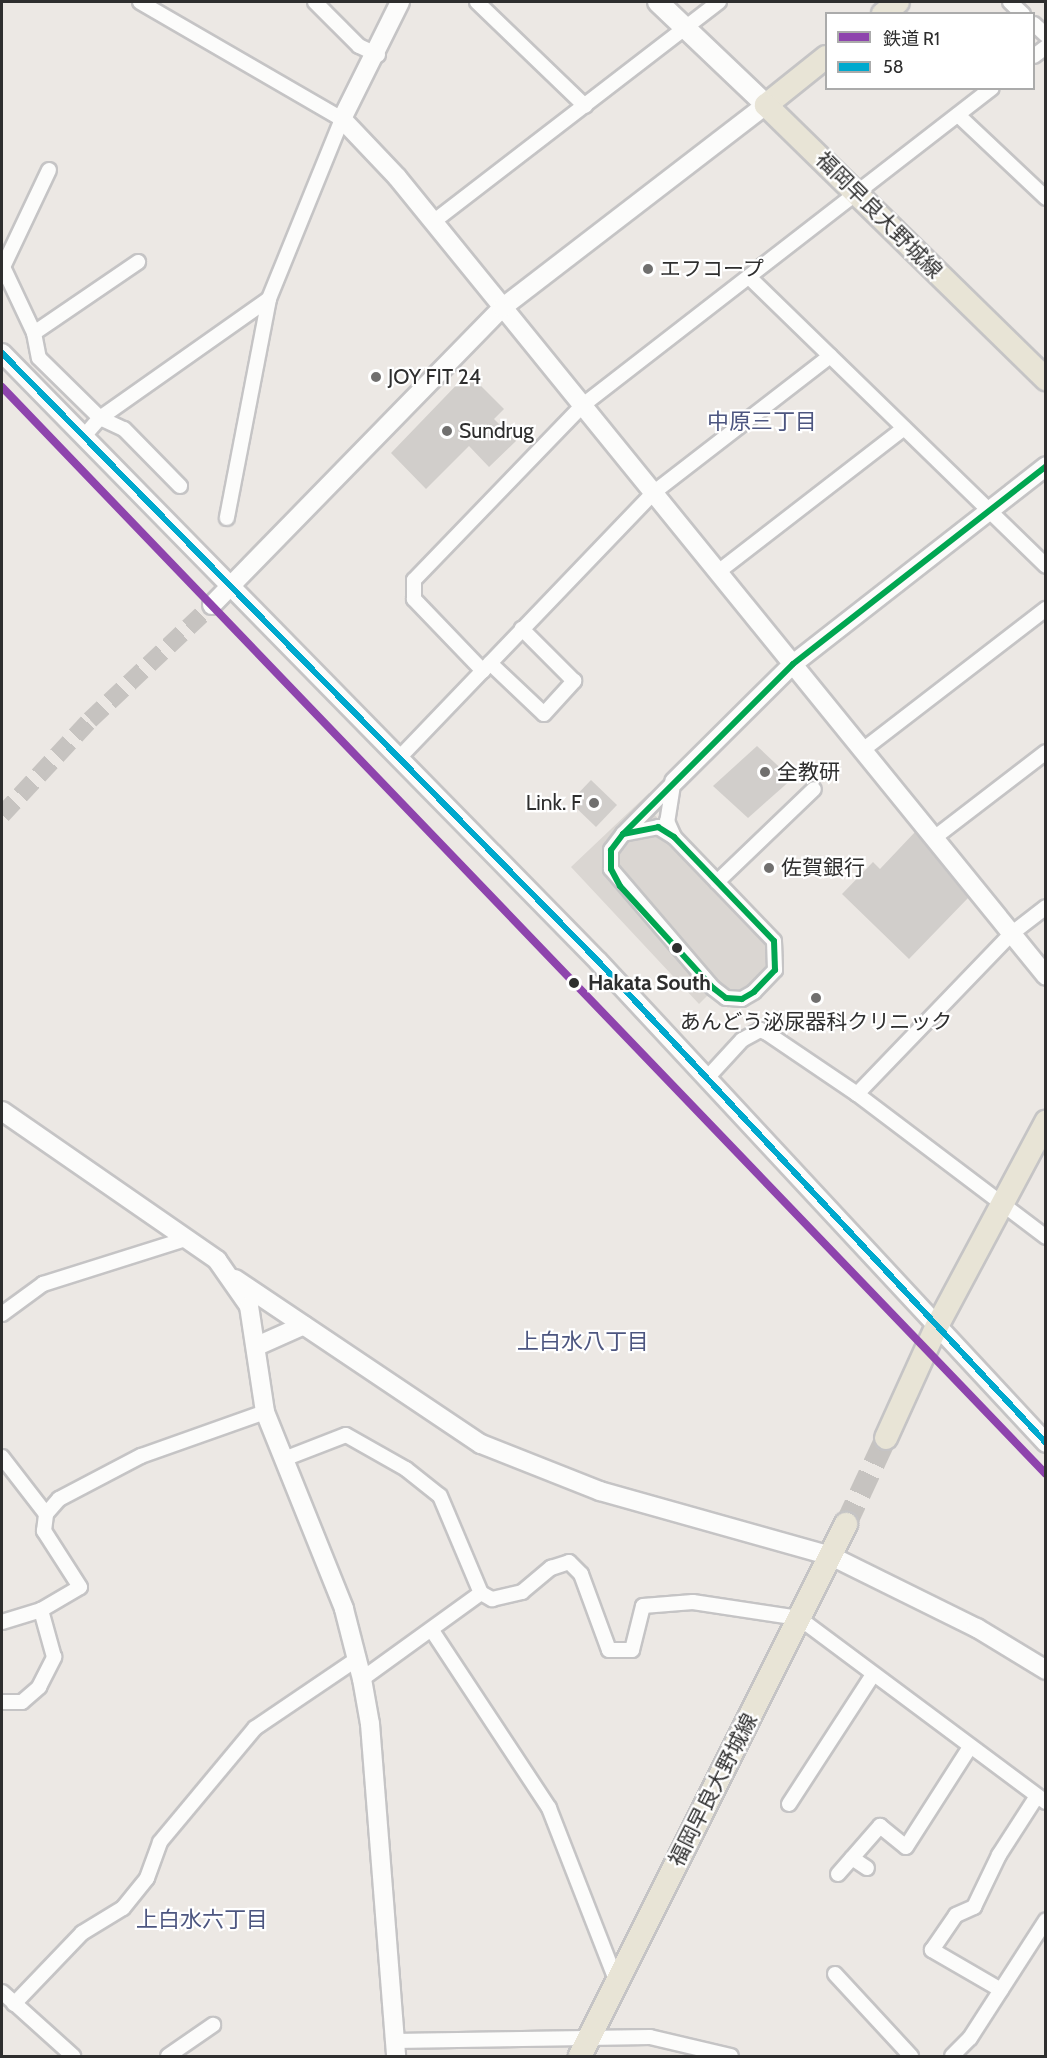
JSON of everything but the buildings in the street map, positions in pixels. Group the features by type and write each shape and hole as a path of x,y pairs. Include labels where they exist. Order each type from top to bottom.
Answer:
{"main road":[{"path":"658,2 766,105 825,58"},
{"path":"885,12 898,2"},
{"name":"福岡早良大野城線","path":"766,105 1046,379"},
{"path":"886,1438 936,1328 1046,1122"},
{"name":"福岡早良大野城線","path":"583,2049 846,1524"}],"street":[{"path":"315,2 358,46 378,54"},
{"path":"227,518 269,299 342,119 378,54 400,2"},
{"path":"477,2 585,106"},
{"path":"433,222 719,2"},
{"path":"149,3 342,119 433,222 864,749 1046,976"},
{"path":"1035,25 1046,36"},
{"path":"522,628 574,681 544,714 486,667 410,589 583,405 989,90"},
{"path":"212,604 502,308 766,105"},
{"path":"958,115 1046,198"},
{"path":"49,170 3,267 34,333 39,358 100,418 124,429 180,486"},
{"path":"34,333 138,262"},
{"path":"749,277 1046,566"},
{"path":"85,435 100,418 269,299"},
{"path":"2,353 85,435 229,587 400,757 707,1078 936,1328 1046,1443"},
{"path":"400,757 653,493 830,357"},
{"path":"718,572 904,428"},
{"path":"623,834 658,827 674,837 774,941 778,955 776,970 742,999 726,998 713,988 620,886 611,869 611,850 623,834 793,664 1046,466"},
{"path":"864,749 1046,609"},
{"path":"934,838 1046,752"},
{"path":"674,782 667,821 674,837"},
{"path":"717,882 814,789"},
{"path":"857,1094 1011,934 1046,907"},
{"path":"707,1078 742,1040 760,1030 857,1094 1000,1206 1046,1238"},
{"path":"2,1110 186,1239 233,1277 431,1414 534,1467 831,1556 977,1629 1046,1670"},
{"path":"2,1314 43,1284 186,1239"},
{"path":"233,1277 249,1306 257,1346 265,1412 344,1609 362,1679 370,1724 395,2049 583,2049 650,2037 681,2042 731,2056"},
{"path":"257,1346 304,1325"},
{"path":"46,1514 59,1499 141,1456 265,1412"},
{"path":"284,1459 346,1435 406,1469 440,1496 480,1593 492,1599 522,1592 551,1568 569,1562 581,1575 598,1632 609,1650 619,1654 632,1650 643,1606 693,1602 799,1618 872,1676 1041,1799 999,1855 974,1907 956,1915 932,1950 1001,1990"},
{"path":"2,1457 46,1514 47,1537 80,1587 41,1610 2,1622"},
{"path":"362,1679 432,1632 480,1593"},
{"path":"2,1702 22,1702 39,1687 54,1657 41,1610"},
{"path":"432,1632 549,1808 617,1982"},
{"path":"14,2004 82,1933 123,1908 147,1878 160,1842 255,1728 357,1659"},
{"path":"789,1804 872,1676"},
{"path":"838,1874 880,1826 906,1847 970,1747"},
{"path":"852,1858 867,1868"},
{"path":"952,2056 1001,1990 1046,1920"},
{"path":"835,1974 912,2056"},
{"path":"2,1992 73,2056"},
{"path":"168,2056 213,2025"},
{"path":"681,2042 684,2056"}],"shaded area":[{"path":"649,793 652,812 772,942 767,969 728,1008 712,991 699,1004 571,867"}],"tunnel":[{"path":"2,815 90,720 212,605"},
{"path":"846,1524 886,1438"}],"rail line":[{"name":"R1","path":"2,387 1046,1474"}],"transit line":[{"name":"58","path":"2,353 598,961 1046,1443"},
{"path":"623,834 658,827 674,837 774,941 775,970 754,992 742,999 726,998 713,988 620,886 611,869 611,850 623,834 793,664 1046,466"}],"place":[{"name":"エフコープ","path":"648,269"},
{"name":"JOY FIT 24","path":"376,377"},
{"name":"Sundrug","path":"447,431"},
{"name":"全教研","path":"765,772"},
{"name":"Link. F","path":"594,803"},
{"name":"佐賀銀行","path":"769,868"},
{"name":"Hakata South","path":"574,983"},
{"name":"あんどう泌尿器科クリニック","path":"816,998"}],"district":[{"name":"中原三丁目","path":"762,422"},
{"name":"上白水八丁目","path":"583,1342"},
{"name":"上白水六丁目","path":"202,1920"}]}
